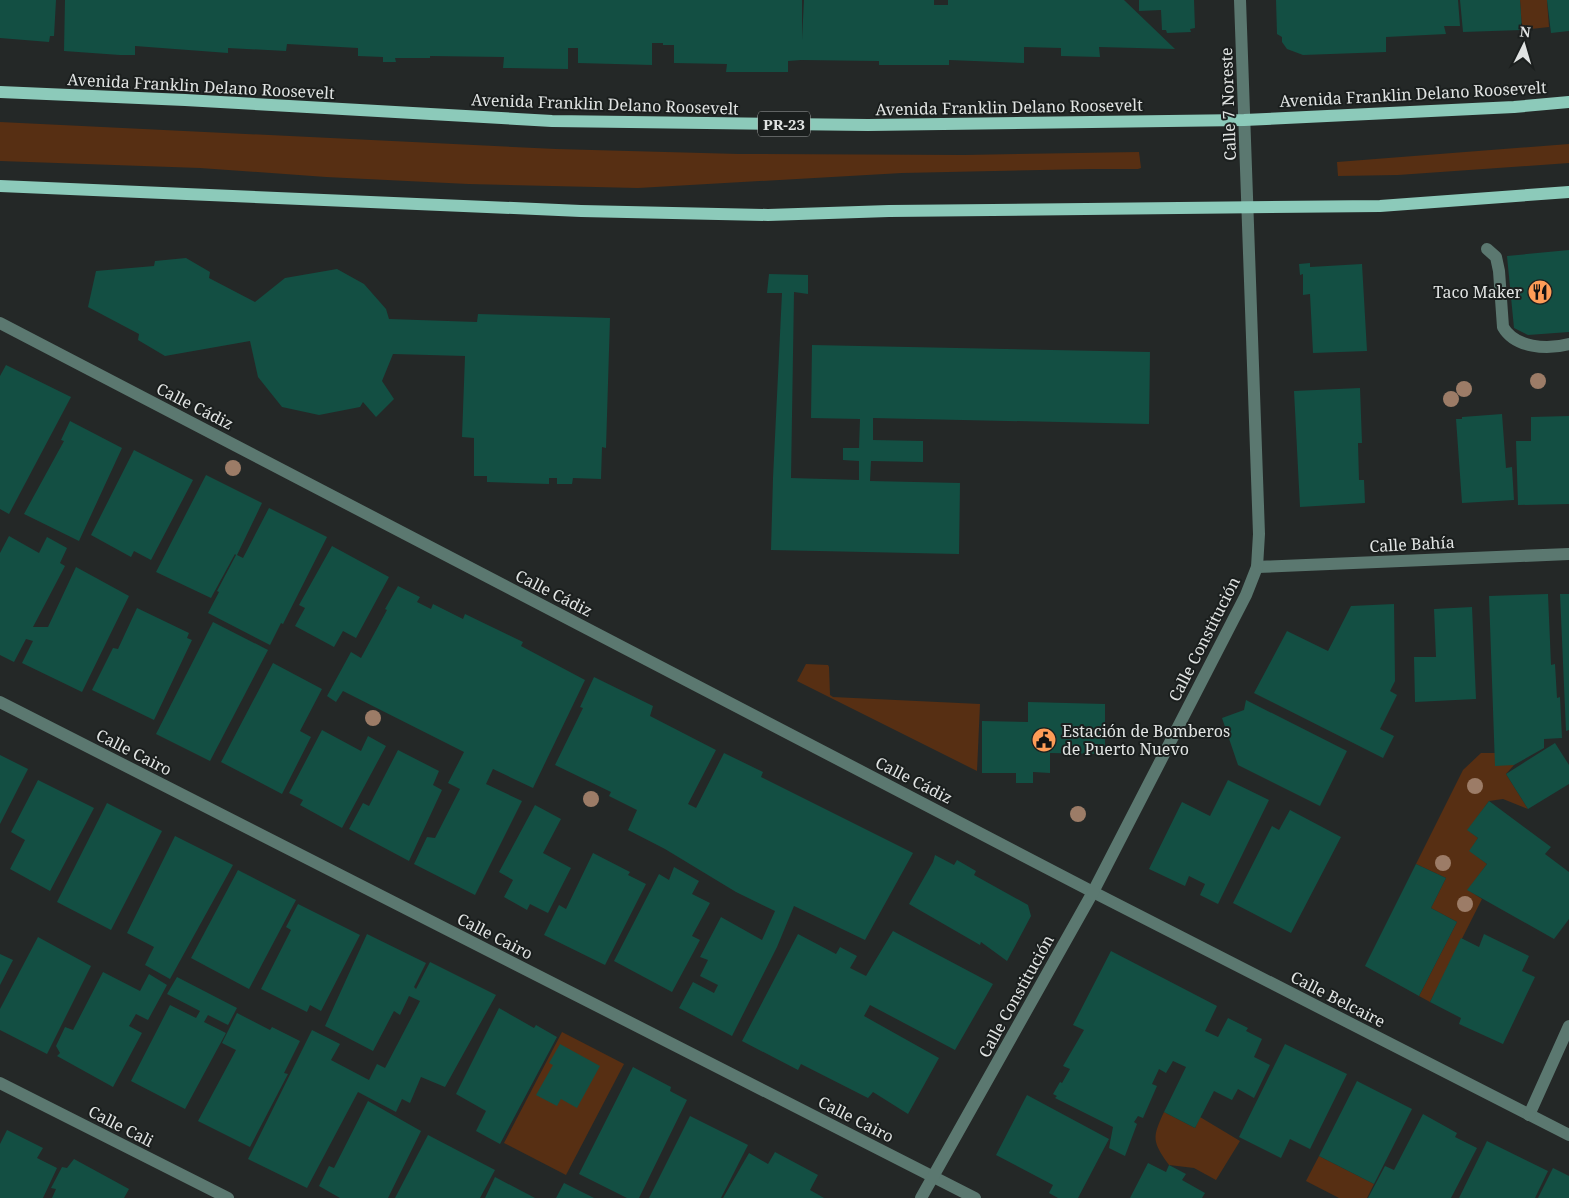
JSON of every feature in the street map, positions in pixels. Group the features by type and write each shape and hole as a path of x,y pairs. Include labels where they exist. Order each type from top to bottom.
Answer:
{"main road":[{"name":"Avenida Franklin Delano Roosevelt","path":"0,92 185,100 552,121 868,125 1244,120 1569,102"},
{"path":"0,186 581,210 758,214 1380,206 1569,192"}],"street":[{"name":"Calle 7 Noreste","path":"1240,0 1248,208"},
{"name":"Calle Constitución","path":"921,1198 1093,892 1242,604 1257,568 1259,534 1248,208"},
{"path":"1487,249 1496,256 1499,271 1503,327 1507,334 1515,341 1527,344 1551,346 1569,344"},
{"name":"Calle Cádiz","path":"0,323 1093,892"},
{"name":"Calle Bahía","path":"1257,568 1569,554"},
{"name":"Calle Cairo","path":"0,702 976,1198"},
{"name":"Calle Belcaire","path":"1093,892 1569,1135"},
{"path":"1530,1115 1569,1026"},
{"name":"Calle Cali","path":"0,1083 228,1198"}],"shaded area":[{"path":"1520,0 1547,0 1549,27 1522,30"},
{"path":"0,122 556,149 739,154 964,155 1139,152 1141,168 902,173 638,188 468,184 200,168 0,161"},
{"path":"1569,144 1569,163 1398,175 1338,176 1337,162"},
{"path":"806,664 828,665 830,695 833,697 980,704 977,771 797,681"},
{"path":"1481,753 1495,753 1514,765 1506,774 1528,809 1503,799 1489,801 1468,830 1478,838 1470,851 1487,864 1468,890 1482,899 1430,1002 1419,996 1457,922 1431,908 1446,878 1416,864 1463,770"},
{"path":"562,1032 624,1064 566,1175 504,1143"},
{"path":"1164,1112 1195,1128 1200,1117 1240,1141 1216,1180 1194,1168 1169,1165 1159,1150 1156,1139 1157,1128"},
{"path":"1319,1156 1374,1184 1367,1198 1339,1198 1306,1181"}],"building":[{"path":"0,0 56,0 54,36 50,36 49,42 0,38"},
{"path":"65,0 802,0 802,40 804,0 934,0 934,5 948,5 948,0 1124,0 1175,49 1099,47 1100,57 1061,56 1061,48 1024,47 1024,63 949,60 949,65 879,65 879,61 801,60 788,61 788,72 726,72 727,64 674,63 674,45 663,45 663,43 652,43 652,65 578,63 578,48 568,48 568,69 503,68 504,57 430,56 430,58 395,58 396,62 383,62 383,57 358,56 358,48 287,44 286,51 228,48 228,53 135,46 135,55 120,55 64,51"},
{"path":"1139,0 1194,0 1195,28 1190,29 1191,32 1167,33 1166,30 1162,30 1161,10 1139,11"},
{"path":"1276,0 1458,0 1460,26 1444,26 1446,34 1386,37 1386,52 1303,55 1287,49 1282,42 1282,37 1277,34"},
{"path":"1460,0 1520,0 1522,30 1463,32"},
{"path":"1547,0 1569,0 1569,31 1551,33"},
{"name":"Taco Maker","path":"1569,250 1569,332 1528,335 1514,328 1507,256"},
{"path":"186,258 210,272 209,278 255,302 285,278 337,269 364,284 386,309 389,319 477,322 478,314 610,318 606,448 602,447 601,479 573,478 572,484 557,484 557,478 549,478 549,484 487,482 487,476 474,476 474,438 462,437 465,356 393,354 382,381 394,399 376,417 363,402 360,407 319,415 282,407 258,377 250,341 165,356 138,340 139,334 88,307 96,271 154,266 155,261"},
{"path":"1310,263 1310,267 1362,264 1367,351 1313,353 1310,294 1303,295 1303,274 1300,275 1299,264"},
{"path":"769,274 808,275 808,294 794,292 791,478 859,480 859,461 843,460 843,448 859,448 860,419 811,418 812,345 1150,352 1149,424 873,418 873,440 923,441 923,462 871,461 870,481 960,483 959,554 771,550 782,293 767,293"},
{"path":"6,365 71,397 9,514 0,509 0,376"},
{"path":"1360,388 1362,443 1358,443 1359,480 1364,480 1365,503 1300,507 1294,391"},
{"path":"1502,414 1506,468 1512,467 1514,500 1462,503 1456,419"},
{"path":"1569,416 1569,504 1518,505 1516,441 1531,441 1531,417"},
{"path":"70,421 122,448 79,541 24,514 64,441 61,440"},
{"path":"134,450 193,480 151,560 134,551 131,557 91,535"},
{"path":"206,475 262,503 237,555 243,558 269,508 327,537 283,624 281,623 270,645 208,613 235,554 211,598 156,572"},
{"path":"9,536 39,553 47,537 67,548 60,563 65,566 33,627 48,627 76,567 129,596 82,692 22,663 33,641 26,639 14,662 0,655 0,553"},
{"path":"332,546 389,577 356,638 343,631 334,647 295,626 305,608 299,605"},
{"path":"398,586 420,597 417,602 431,609 433,604 463,619 465,614 523,642 521,646 585,680 533,788 493,769 486,784 522,801 475,895 414,864 427,837 435,838 460,789 448,783 464,752 343,691 336,702 327,696 351,652 361,658"},
{"path":"1548,594 1551,665 1555,664 1557,698 1560,697 1562,738 1544,739 1544,748 1514,765 1495,766 1489,596"},
{"path":"1560,594 1569,594 1569,730 1566,731"},
{"path":"1394,604 1395,681 1390,691 1397,695 1380,729 1394,736 1383,758 1254,693 1287,631 1328,651 1351,606"},
{"path":"1472,607 1476,699 1415,702 1414,657 1436,657 1434,609"},
{"path":"137,608 189,633 187,638 192,640 154,720 92,690 113,648 118,649"},
{"path":"213,622 268,650 210,761 156,734"},
{"path":"273,663 322,689 300,731 311,737 282,794 221,762"},
{"path":"594,677 653,706 650,716 716,750 688,804 696,808 724,753 763,772 761,777 913,853 865,940 794,906 777,947 732,1036 679,1008 693,982 714,993 718,985 700,976 708,960 700,957 721,917 762,940 775,911 736,892 665,849 628,830 637,810 609,796 611,792 555,765 583,708 580,707"},
{"path":"1246,700 1347,751 1320,806 1238,765 1222,718 1244,710"},
{"name":"Estación de Bomberos de Puerto Nuevo","path":"1028,702 1105,704 1105,754 1050,753 1050,773 1033,772 1033,783 1016,783 1016,773 982,773 982,721 1028,722"},
{"path":"322,730 361,751 368,736 386,746 342,828 300,805 303,800 289,793"},
{"path":"1555,743 1569,765 1569,784 1528,809 1506,774"},
{"path":"398,750 439,771 433,785 442,790 409,861 349,829 363,803 369,806"},
{"path":"0,755 28,769 0,824"},
{"path":"38,780 94,808 50,891 10,869 25,840 11,832"},
{"path":"1228,780 1269,800 1218,904 1200,895 1205,884 1189,876 1185,886 1149,869 1182,802 1210,816"},
{"path":"1489,801 1551,847 1545,854 1569,872 1569,919 1554,939 1467,890 1487,864 1469,851 1478,838 1467,830"},
{"path":"107,803 162,831 111,930 57,902"},
{"path":"535,805 561,819 543,853 571,868 548,913 530,904 527,910 504,897 513,880 499,872"},
{"path":"1290,810 1341,837 1291,933 1233,903 1272,826 1279,830"},
{"path":"175,836 233,865 170,979 145,965 154,947 127,933"},
{"path":"593,853 630,872 628,875 646,884 605,965 544,935 559,905 566,909"},
{"path":"935,855 954,865 957,860 976,871 974,875 1028,905 1031,916 1007,961 981,942 980,945 909,904 933,862"},
{"path":"1416,864 1446,878 1431,908 1457,922 1419,996 1365,966"},
{"path":"674,867 699,881 692,894 710,903 692,936 700,940 672,992 614,961 659,874 669,880"},
{"path":"238,870 296,900 249,989 191,958"},
{"path":"298,904 360,935 321,1011 310,1005 307,1012 261,989 291,930 286,927"},
{"path":"893,931 993,984 955,1050 870,1005 864,1016 939,1058 908,1114 873,1092 868,1098 801,1064 798,1070 742,1041 798,934 836,954 840,947 857,956 850,968 866,976"},
{"path":"367,934 426,963 414,987 416,989 430,962 496,995 445,1087 421,1077 410,1103 402,1099 396,1112 358,1092 307,1188 248,1159 312,1030 340,1044 331,1060 369,1080 377,1064 385,1068 420,1001 409,996 400,1015 394,1011 373,1051 325,1026"},
{"path":"1484,934 1529,956 1522,971 1535,977 1503,1044 1459,1024 1461,1018 1430,1002 1461,938 1479,947"},
{"path":"38,937 91,966 47,1054 0,1030 0,1009"},
{"path":"1111,951 1217,1006 1205,1031 1218,1037 1228,1018 1248,1028 1246,1031 1262,1039 1254,1057 1270,1065 1254,1098 1238,1089 1232,1100 1214,1091 1195,1128 1164,1112 1186,1067 1173,1061 1166,1073 1159,1069 1152,1084 1157,1086 1143,1118 1138,1116 1134,1122 1137,1124 1125,1156 1109,1148 1113,1127 1055,1098 1057,1096 1053,1094 1070,1069 1063,1066 1084,1030 1073,1025"},
{"path":"0,954 13,960 0,985"},
{"path":"103,972 140,991 149,974 167,985 148,1020 136,1014 129,1026 142,1033 113,1087 57,1056 60,1053 56,1046 65,1027 73,1030"},
{"path":"177,977 237,1008 228,1025 208,1015 204,1022 226,1033 185,1109 131,1081 170,1005 196,1018 200,1011 167,994"},
{"path":"499,1008 534,1028 536,1025 557,1037 500,1144 476,1131 486,1111 456,1094"},
{"path":"237,1013 270,1030 272,1027 300,1041 284,1073 288,1074 250,1147 198,1121 236,1050 222,1043"},
{"path":"560,1044 600,1066 577,1108 561,1099 557,1106 536,1095 553,1065 549,1063"},
{"path":"1285,1044 1347,1074 1310,1149 1290,1139 1281,1158 1239,1137"},
{"path":"633,1067 671,1087 670,1091 687,1100 639,1198 627,1198 579,1174"},
{"path":"1357,1081 1412,1109 1374,1184 1319,1156"},
{"path":"1027,1095 1109,1139 1078,1198 1058,1198 1049,1193 1053,1185 996,1155"},
{"path":"368,1101 421,1131 388,1198 340,1198 319,1186 329,1166 334,1168"},
{"path":"1423,1114 1457,1133 1455,1137 1477,1148 1451,1198 1368,1198 1385,1166 1394,1170"},
{"path":"690,1116 748,1145 721,1198 649,1198"},
{"path":"7,1130 43,1148 37,1158 57,1168 43,1198 0,1198 0,1144"},
{"path":"428,1135 495,1170 480,1198 395,1198"},
{"path":"1487,1141 1548,1171 1535,1198 1459,1198"},
{"path":"775,1152 818,1175 810,1190 824,1198 723,1198 749,1153 768,1164"},
{"path":"74,1159 129,1189 124,1198 52,1198 56,1189 51,1188 62,1167 67,1168"},
{"path":"1148,1163 1166,1172 1169,1165 1186,1174 1182,1180 1205,1193 1202,1198 1130,1198"},
{"path":"1553,1168 1569,1176 1569,1198 1538,1198"},
{"path":"495,1177 535,1198 485,1198"},
{"path":"564,1183 594,1198 556,1198"}],"place":[{"name":"Taco Maker","path":"1540,292"},
{"name":"Estación de Bomberos de Puerto Nuevo","path":"1044,740"}]}
